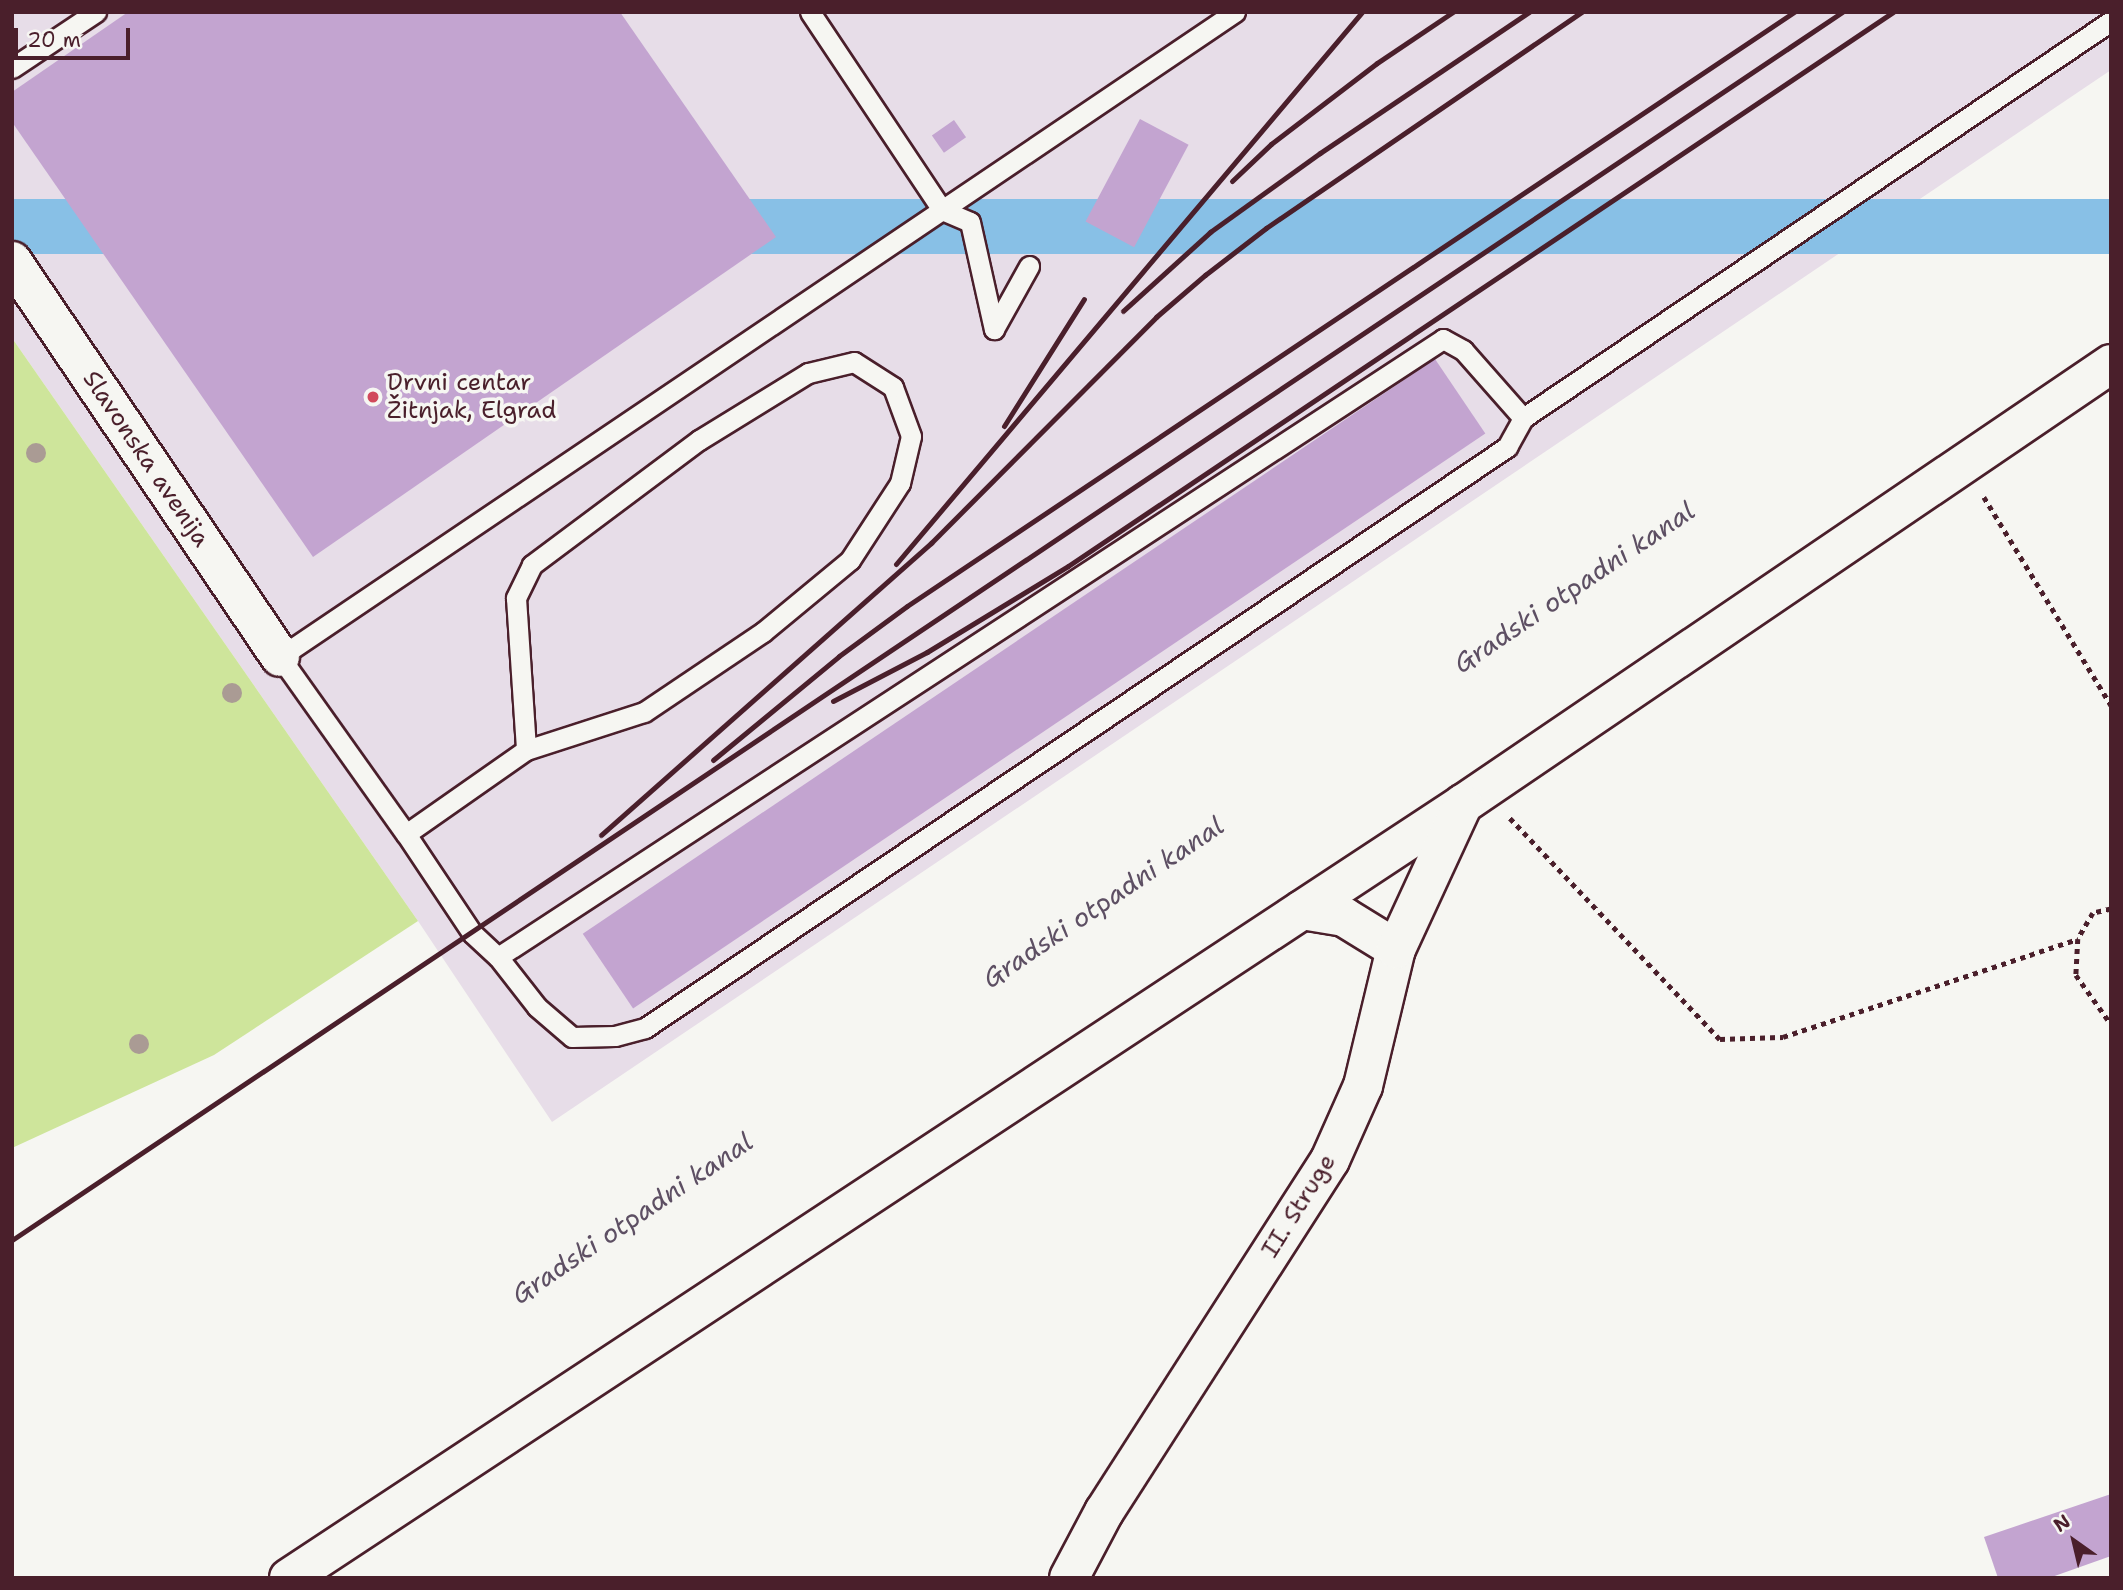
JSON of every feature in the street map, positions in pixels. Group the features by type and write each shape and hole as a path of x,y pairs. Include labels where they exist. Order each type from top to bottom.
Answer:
{"street":[{"name":"Slavonska avenija","path":"12,261 280,657"},
{"path":"289,1578 1473,797 2111,364"},
{"name":"II. Struge","path":"1069,1578 1104,1512 1330,1160 1363,1086 1396,949 1473,797"},
{"path":"1302,910 1344,917 1396,949"}],"lane":[{"path":"12,68 96,12"},
{"path":"810,12 943,210 970,222 994,329 1029,266"},
{"path":"1235,12 280,657 406,834 472,933 498,957 537,1007 572,1037 615,1036 645,1028 1507,447 1523,418 2111,21"},
{"path":"498,957 1443,339 1463,350 1523,418"},
{"path":"406,834 526,750 644,712 763,632 850,560 900,483 911,436 893,387 854,362 808,373 699,440 532,565 516,598 526,750"}],"path":[{"path":"1964,464 2111,705"},
{"path":"1473,797 1720,1040 1783,1037 2078,939"},
{"path":"2111,909 2093,913 2078,939 2076,975 2111,1024"}],"shaded area":[{"path":"12,12 2111,12 2111,70 552,1122 418,921 12,338"}],"green space":[{"path":"12,338 418,921 214,1055 12,1148"}],"water":[{"path":"12,199 2111,199 2111,254 12,254"}],"building":[{"name":"Drvni centar Žitnjak, Elgrad","path":"128,12 620,12 776,237 313,557 12,122 12,92"},
{"path":"1140,119 1189,145 1134,247 1086,221"},
{"path":"954,120 966,137 944,153 932,135"},
{"path":"1435,359 1485,434 633,1008 583,934"},
{"path":"2111,1494 2111,1556 2049,1578 1998,1578 1984,1537"}],"railway":[{"path":"896,564 1362,12"},
{"path":"1232,181 1271,144 1377,63 1453,12"},
{"path":"1123,311 1210,232 1320,153 1529,12"},
{"path":"601,835 931,543 1156,317 1205,275 1266,228 1582,12"},
{"path":"713,760 839,656 907,606 1794,12"},
{"path":"12,1240 1842,12"},
{"path":"833,701 927,652 1068,566 1893,12"},
{"path":"1004,426 1084,299"}],"place":[{"name":"Drvni centar Žitnjak, Elgrad","path":"373,397"}],"water label":[{"name":"Gradski otpadni kanal","path":"1574,587"},
{"name":"Gradski otpadni kanal","path":"1103,902"},
{"name":"Gradski otpadni kanal","path":"632,1218"}]}
